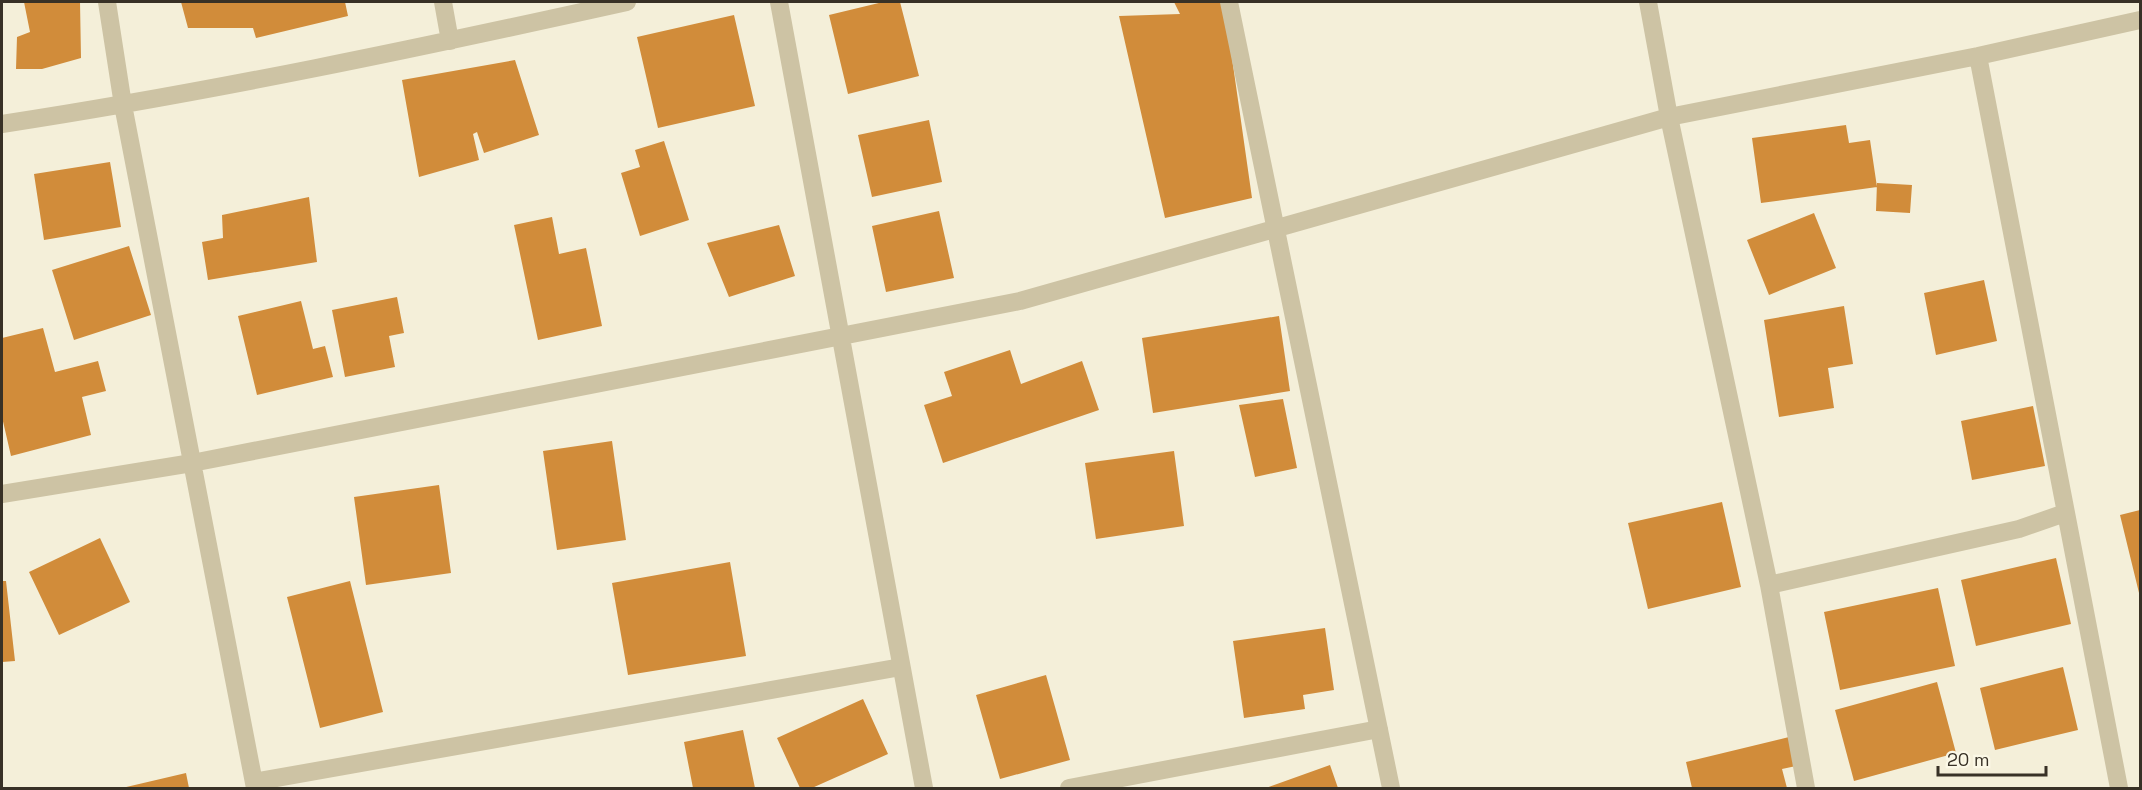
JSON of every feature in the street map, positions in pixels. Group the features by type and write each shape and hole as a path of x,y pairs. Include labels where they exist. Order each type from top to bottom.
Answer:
{"street":[{"path":"106,2 123,105 255,785 901,667"},
{"path":"443,2 450,41"},
{"path":"2,124 123,105 450,41 627,2"},
{"path":"779,2 924,789"},
{"path":"1229,2 1391,789"},
{"path":"1648,2 1669,117 1769,585 1806,789"},
{"path":"2,494 192,463 1020,301 1669,117 1978,56 2140,20"},
{"path":"1978,56 2119,789"},
{"path":"1769,585 2019,529 2065,513"},
{"path":"1068,789 1379,729"}],"building":[{"path":"24,2 80,2 81,58 42,69 16,69 17,37 30,32"},
{"path":"181,2 345,2 348,16 256,38 253,28 188,28"},
{"path":"883,2 900,2 919,76 848,94 829,15"},
{"path":"1174,2 1224,2 1252,198 1165,218 1119,16 1180,14"},
{"path":"734,15 755,106 658,128 637,37"},
{"path":"515,60 539,135 484,153 477,132 473,134 479,160 419,177 402,80"},
{"path":"929,120 942,182 872,197 858,135"},
{"path":"1846,125 1849,143 1870,140 1877,187 1761,203 1752,138"},
{"path":"664,141 689,220 640,236 621,173 640,167 635,150"},
{"path":"110,162 121,227 44,240 34,174"},
{"path":"1877,183 1912,185 1910,213 1876,211"},
{"path":"309,197 317,262 208,280 202,242 223,238 222,215"},
{"path":"939,211 954,278 886,292 872,226"},
{"path":"1814,213 1836,268 1769,295 1747,240"},
{"path":"552,217 559,254 586,248 602,326 538,340 514,225"},
{"path":"779,225 795,276 729,297 707,243"},
{"path":"129,246 151,315 74,340 52,270"},
{"path":"1984,280 1997,341 1936,355 1924,293"},
{"path":"397,297 404,333 389,336 395,367 345,377 332,310"},
{"path":"301,301 313,349 325,346 333,377 257,395 238,316"},
{"path":"1844,306 1853,364 1828,368 1834,408 1779,417 1764,320"},
{"path":"1279,316 1290,391 1153,413 1142,338"},
{"path":"43,328 55,372 98,361 106,391 82,397 91,435 11,456 2,417 2,338"},
{"path":"1010,350 1021,384 1082,361 1099,410 943,463 924,405 952,396 944,372"},
{"path":"1283,399 1297,468 1255,477 1239,405"},
{"path":"2033,406 2045,466 1972,480 1961,421"},
{"path":"612,441 626,540 557,550 543,451"},
{"path":"1174,451 1184,526 1096,539 1085,463"},
{"path":"439,485 451,573 366,585 354,497"},
{"path":"1722,502 1741,587 1648,609 1628,523"},
{"path":"2140,510 2140,597 2120,515"},
{"path":"100,538 130,602 59,635 29,572"},
{"path":"2056,558 2071,624 1976,646 1961,580"},
{"path":"730,562 746,656 628,675 612,583"},
{"path":"2,581 6,581 15,661 2,662"},
{"path":"350,581 383,712 320,728 287,597"},
{"path":"1938,588 1955,666 1840,690 1824,612"},
{"path":"1325,628 1334,690 1303,695 1305,709 1244,718 1233,641"},
{"path":"2063,667 2078,730 1995,750 1980,688"},
{"path":"1046,675 1070,760 1000,779 976,695"},
{"path":"1937,682 1956,753 1854,781 1835,710"},
{"path":"863,699 888,754 812,788 800,788 777,738"},
{"path":"743,730 755,788 693,788 684,742"},
{"path":"1789,737 1796,766 1782,769 1787,788 1692,788 1686,762"},
{"path":"1330,765 1338,788 1266,788"},
{"path":"186,773 189,788 122,788"}]}
